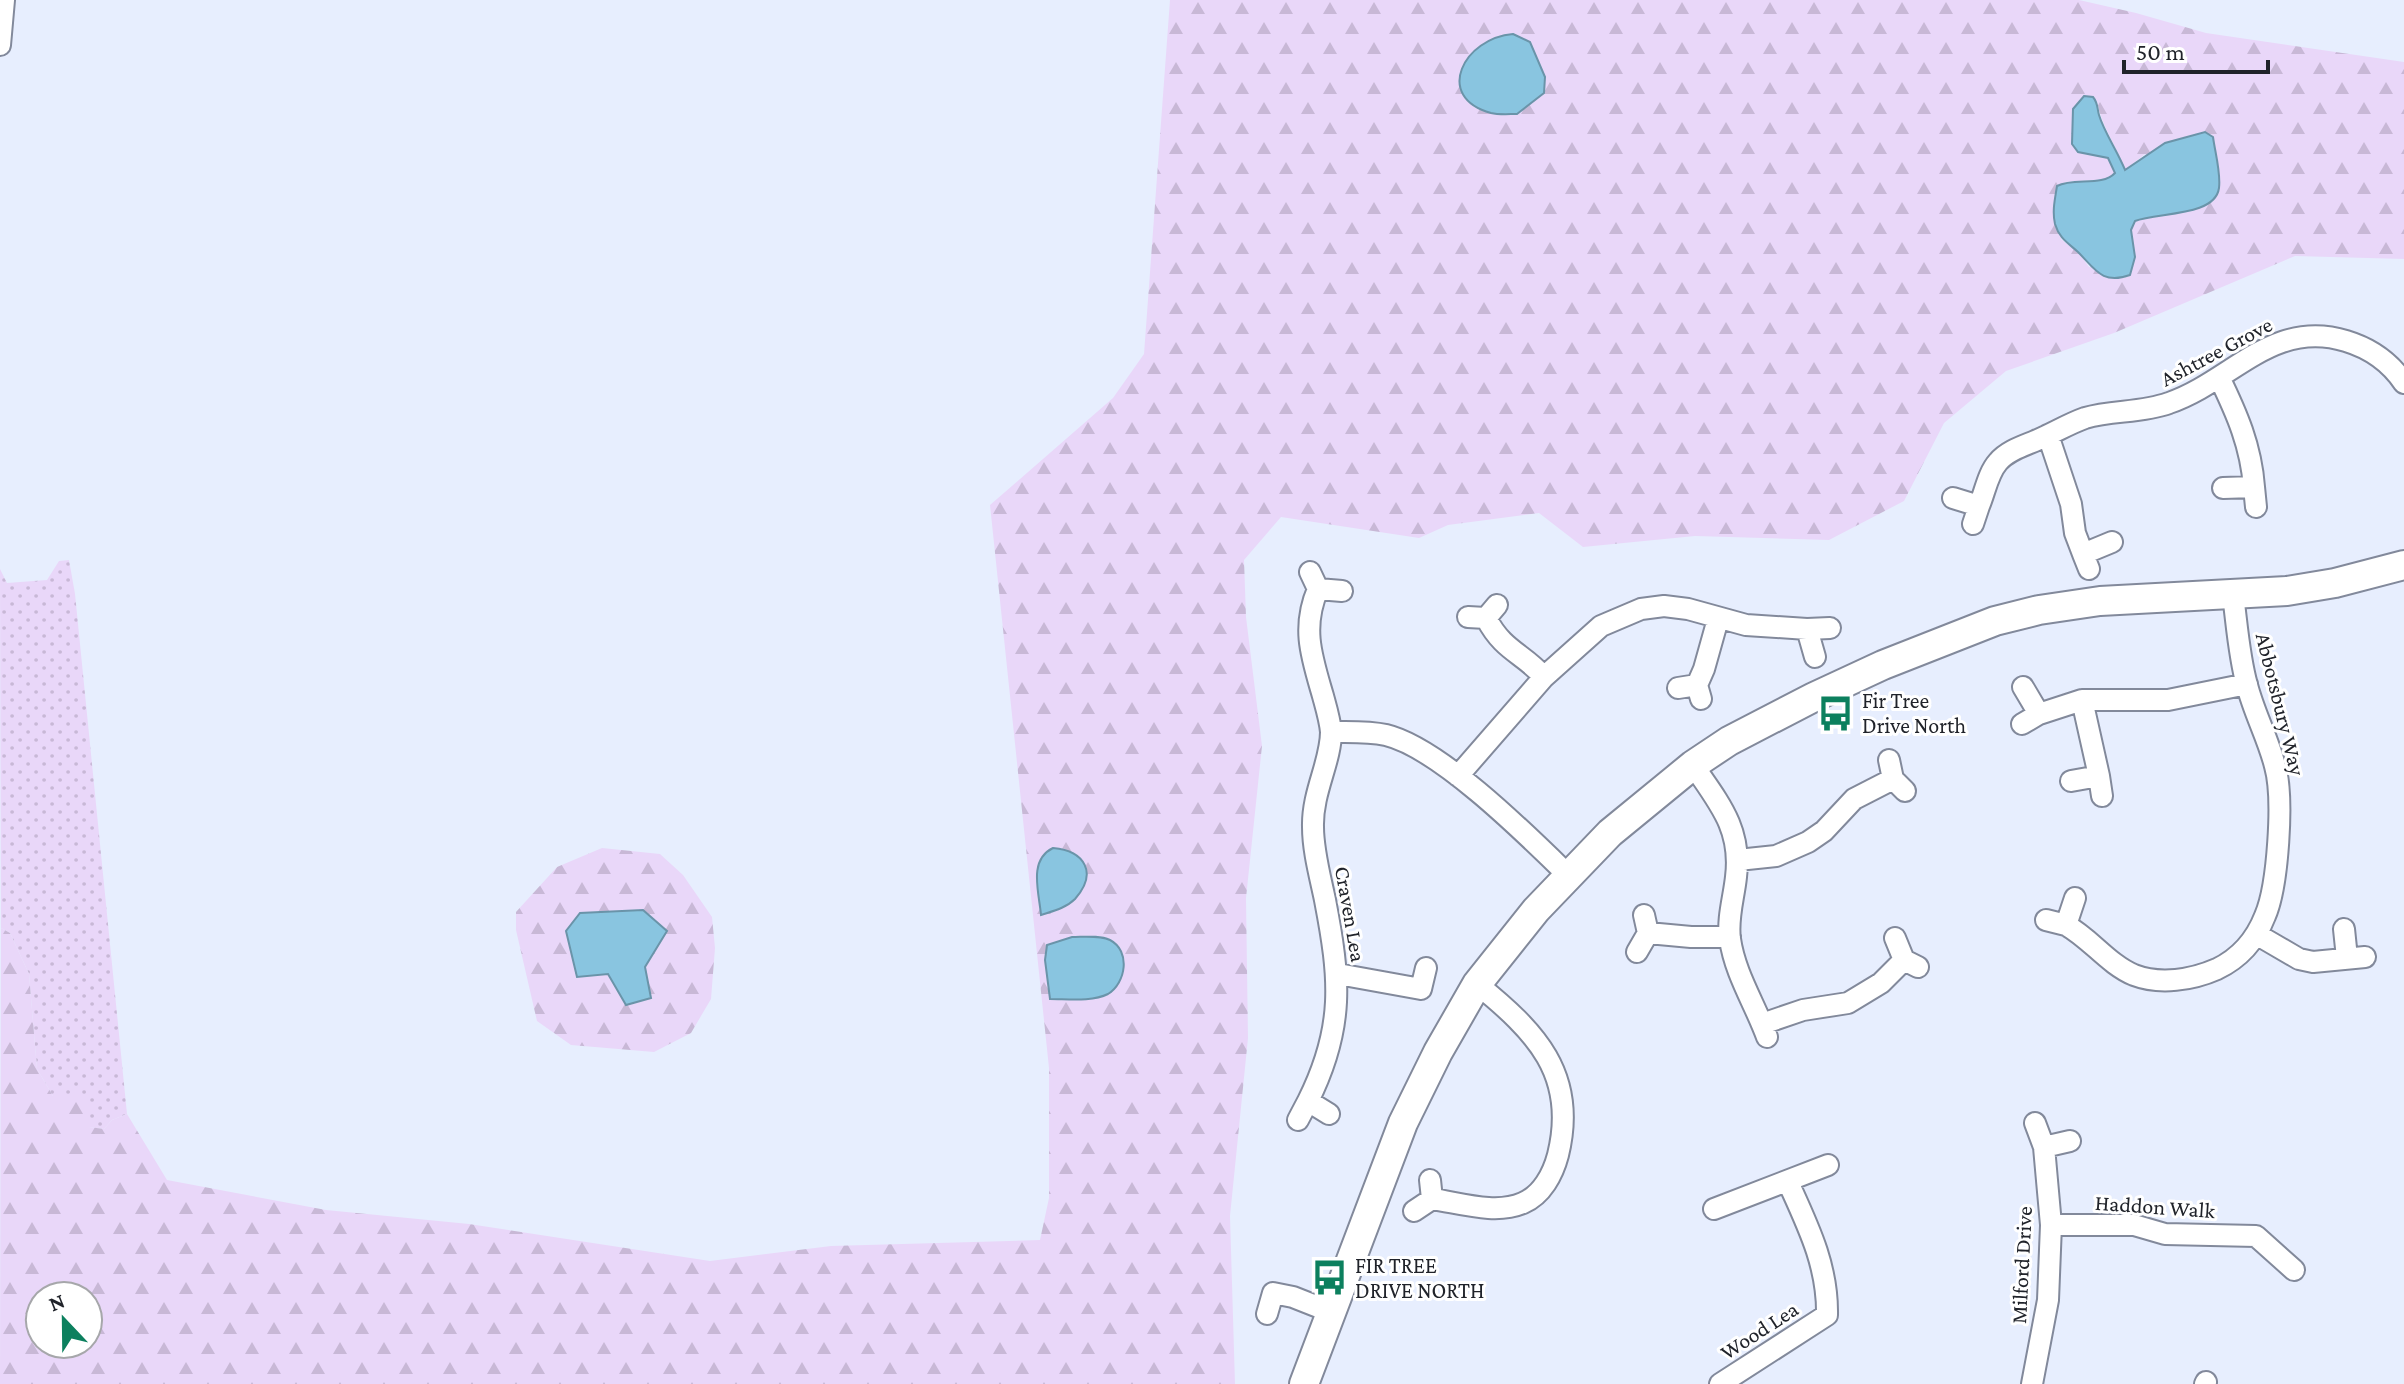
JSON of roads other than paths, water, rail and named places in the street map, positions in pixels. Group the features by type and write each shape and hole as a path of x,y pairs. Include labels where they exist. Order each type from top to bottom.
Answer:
{"street":[{"path":"0,45 4,0"},
{"name":"Ashtree Grove","path":"1953,498 1976,515 1993,470 1999,461 2019,448 2084,419 2155,408 2172,402 2268,346 2290,338 2313,335 2335,337 2356,344 2382,360 2404,383"},
{"path":"2219,377 2245,434 2255,497 2223,488"},
{"path":"2048,435 2071,504 2075,533 2086,561 2112,542"},
{"path":"1304,1384 1403,1123 1438,1052 1477,984 1536,910 1610,833 1693,765 1729,741 1814,697 1895,659 1995,621 2039,610 2100,601 2287,591 2335,583 2404,565"},
{"name":"Craven Lea","path":"1298,1120 1317,1082 1334,1028 1338,974 1313,833 1316,788 1331,732 1308,631 1309,609 1314,581 1342,591"},
{"name":"Abbotsbury Way","path":"2075,898 2056,922 2088,939 2117,966 2149,979 2203,975 2247,947 2256,934 2270,901 2279,826 2276,769 2247,684 2233,595"},
{"path":"1458,776 1544,677 1584,639 1619,617 1641,609 1664,606 1688,609 1746,625 1830,628"},
{"path":"1484,614 1494,634 1507,648 1533,664 1544,677"},
{"path":"1692,691 1704,669 1718,619"},
{"path":"1807,629 1815,657"},
{"path":"2023,687 2031,719 2082,700 2168,700 2247,684"},
{"path":"2071,781 2101,786 2082,700"},
{"path":"1331,732 1387,735 1412,745 1458,776 1569,876"},
{"path":"1693,765 1729,817 1735,835 1738,860 1730,937 1736,966 1764,1030 1803,1010 1848,1003 1911,963 1895,938"},
{"path":"1738,860 1776,856 1808,842 1824,831 1854,799 1896,777"},
{"path":"1637,952 1646,924 1691,937 1730,937"},
{"path":"2256,934 2299,959 2313,962 2356,958 2344,929"},
{"path":"1338,974 1421,989 1426,968"},
{"path":"1414,1211 1431,1189 1498,1208 1522,1204 1547,1181 1561,1143 1562,1094 1547,1055 1521,1021 1477,984"},
{"path":"1308,1101 1329,1114"},
{"name":"Milford Drive","path":"2032,1384 2048,1300 2051,1225 2044,1147 2035,1123"},
{"path":"2044,1147 2070,1141"},
{"path":"1714,1209 1828,1165"},
{"name":"Wood Lea","path":"1722,1383 1827,1315 1827,1287 1815,1243 1788,1182"},
{"name":"Haddon Walk","path":"2051,1225 2134,1225 2165,1234 2260,1226 2294,1270"},
{"path":"1267,1314 1262,1292 1293,1297 1331,1312"}],"water":[{"path":"1513,34 1530,42 1545,77 1544,93 1517,114 1491,113 1473,105 1463,94 1460,82 1462,69 1481,46"},
{"path":"2084,96 2095,99 2101,122 2125,170 2165,143 2205,132 2213,137 2219,176 2215,197 2196,209 2135,221 2131,230 2135,257 2130,275 2120,278 2100,274 2061,237 2055,224 2057,186 2103,180 2115,173 2108,158 2078,152 2072,144 2073,109"},
{"path":"1053,848 1080,859 1087,872 1086,880 1075,899 1041,915 1038,868 1045,853"},
{"path":"643,910 667,931 645,967 651,998 626,1005 608,974 577,977 566,931 580,913"},
{"path":"1072,937 1106,938 1117,945 1124,967 1119,982 1108,994 1087,999 1050,999 1045,960 1047,945"}],"place":[{"name":"Fir Tree Drive North","path":"1836,713"},
{"name":"FIR TREE DRIVE NORTH","path":"1329,1278"}]}
